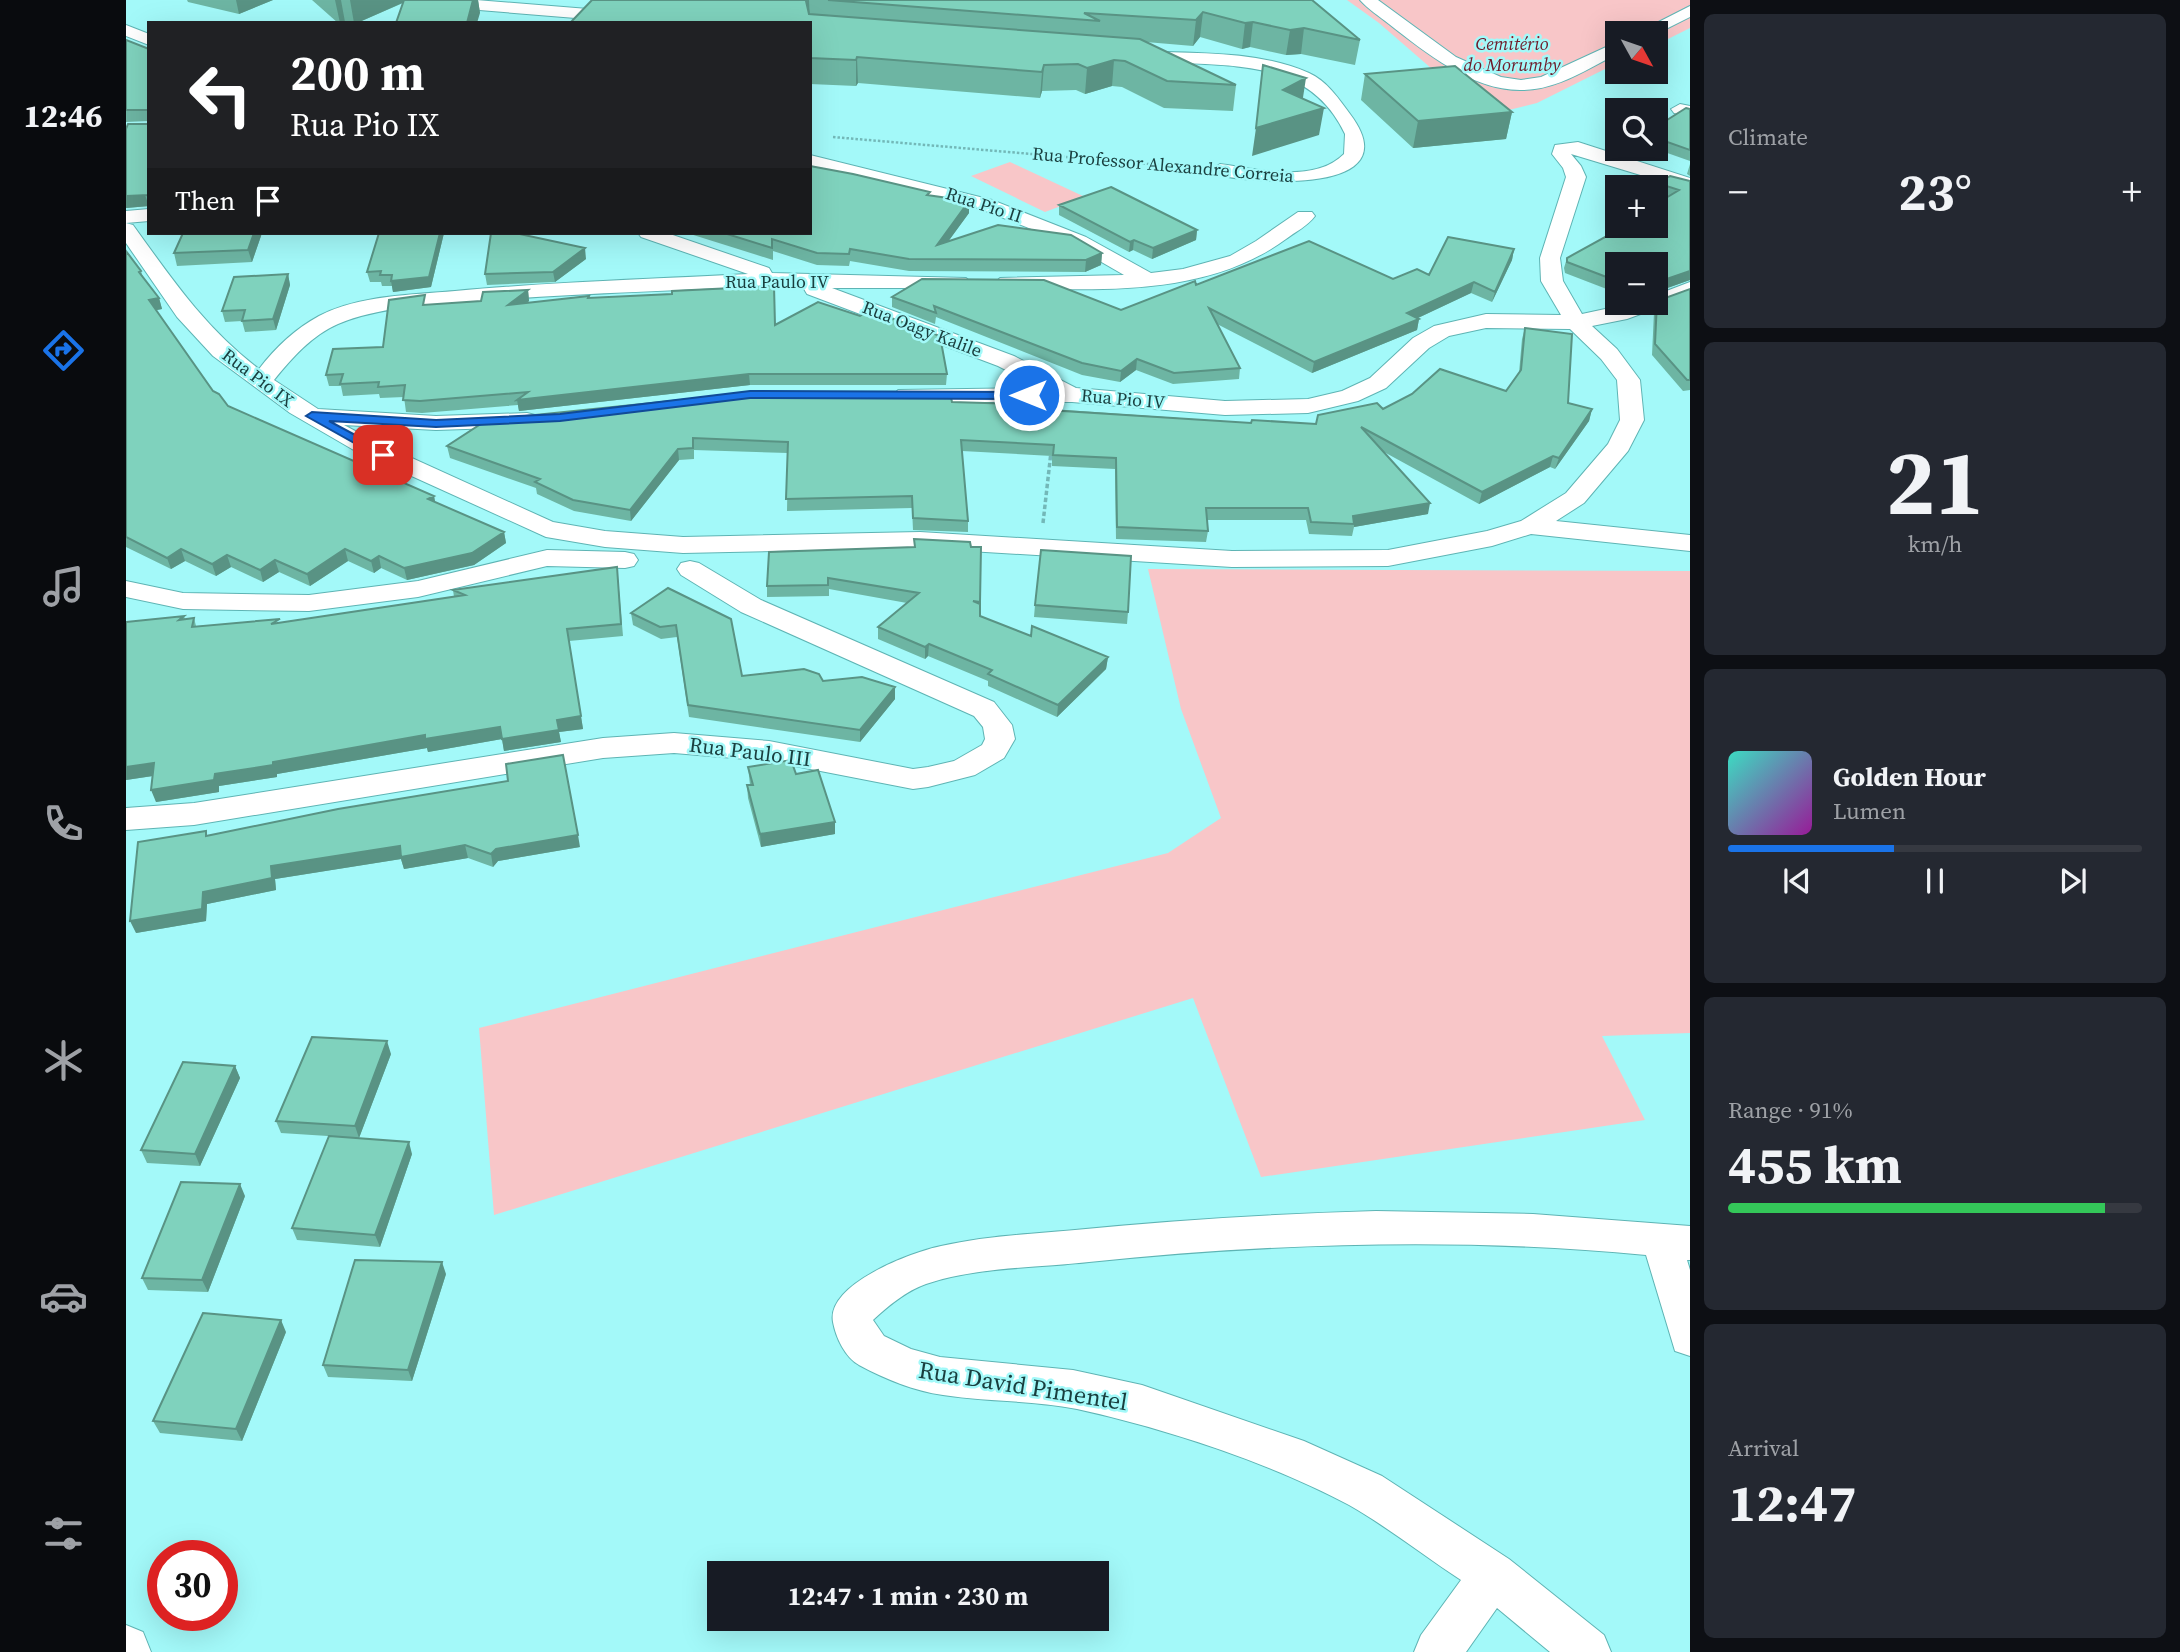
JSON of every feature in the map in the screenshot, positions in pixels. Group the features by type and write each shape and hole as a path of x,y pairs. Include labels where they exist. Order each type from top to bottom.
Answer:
{"street":[{"path":"418,0 675,21"},
{"path":"1368,0 1460,66 1483,77 1508,83 1543,82 1605,53"},
{"path":"1668,22 1690,11"},
{"path":"126,30 147,39"},
{"path":"127,53 147,47"},
{"name":"Rua Professor Alexandre Correia","path":"1123,54 1261,65 1288,71 1315,83 1355,132 1355,150 1349,160 1335,170 1322,174 1303,177 1220,170"},
{"path":"1530,526 1575,498 1619,446 1632,420 1628,380 1609,354 1576,322 1552,281 1549,269 1555,241 1576,184 1574,172 1561,151 1570,147 1690,184"},
{"name":"Rua Pio II","path":"812,161 985,204 1079,241 1146,279"},
{"path":"126,217 147,215"},
{"name":"Rua Paulo IV","path":"261,381 284,352 305,335 326,321 370,306 502,293 782,279 841,282 1073,283 1146,279 1204,269 1240,259 1305,216"},
{"name":"Rua Pio IX","path":"126,229 185,313 221,351 261,381 312,416 405,466 546,529 605,539 683,545 920,540 1232,559 1326,560 1388,558 1492,538 1530,526"},
{"name":"Rua Oagy Kalile","path":"654,235 829,294 1006,361 1063,395"},
{"name":"Rua Pio IV","path":"1668,297 1690,288"},
{"name":"Rua Pio IV","path":"887,395 1063,395 1225,408 1308,406 1350,396 1378,383 1421,343 1442,331 1486,321 1576,322 1614,315"},
{"path":"312,416 436,423 549,418"},
{"path":"1530,526 1690,543"},
{"path":"546,529 554,541 547,558"},
{"path":"126,589 183,601 309,603 418,589 547,558 606,558 690,569 732,544"},
{"name":"Rua Paulo III","path":"126,819 207,812 603,748 674,743 734,747 769,751 913,779 936,778 969,769 996,747 1000,735 995,719 984,709 751,606 690,569"},
{"name":"Rua David Pimentel","path":"1587,1652 1493,1576 1366,1491 1289,1455 1155,1409 1085,1391 940,1376 903,1366 869,1349 855,1331 852,1315 869,1297 914,1272 957,1260 1096,1245 1263,1231 1394,1228 1494,1228 1676,1241"},
{"path":"1676,1241 1690,1338"},
{"path":"1438,1652 1493,1576"}],"path":[{"name":"Rua Professor Alexandre Correia","path":"833,137 1220,170"},
{"path":"1040,547 1063,395"}],"green space":[{"name":"Cemitério do Morumby","path":"1347,0 1690,0 1690,28 1668,39 1668,21 1605,21 1605,69 1537,103 1509,110 1432,69 1379,23"},
{"path":"1010,162 1085,197 1045,212 971,176"},
{"path":"1148,569 1690,571 1690,1033 1602,1036 1645,1120 1261,1177 1193,998 494,1215 479,1028 1168,853 1221,818 1181,709"}],"building":[{"path":"404,0 473,0 468,21 397,21"},
{"path":"592,0 808,0 809,14 1140,39 1236,85 1167,81 1125,61 1114,60 1087,68 1078,64 1044,65 1042,72 857,57 856,60 812,58 812,21 572,21"},
{"path":"828,0 1312,0 1360,40 1304,28 1290,30 1253,22 1245,23 1203,12 1196,20 1084,13 1100,21"},
{"path":"126,40 147,48 147,110 126,110"},
{"path":"1263,65 1306,78 1283,90 1324,108 1256,128"},
{"path":"1455,66 1512,112 1418,121 1365,74"},
{"path":"1686,108 1690,109 1690,150 1668,142 1668,119"},
{"path":"128,124 147,124 147,195 126,196"},
{"path":"812,166 930,192 927,195 969,201 937,245 998,225 1071,235 1102,253 1086,260 909,259 850,249 849,254 817,253 772,239 772,248 730,235 812,235"},
{"path":"1668,177 1690,181 1690,271 1668,279 1668,252 1605,252 1605,276 1567,262 1567,258 1605,237 1668,238 1668,197 1679,190 1668,186"},
{"path":"1111,187 1197,230 1153,248 1134,240 1130,242 1059,205"},
{"path":"182,235 253,235 248,250 174,253"},
{"path":"378,235 440,235 429,277 391,281 392,275 380,275 381,271 367,272"},
{"path":"491,235 524,235 585,248 553,272 485,274"},
{"path":"1448,237 1514,249 1495,292 1474,282 1407,313 1419,319 1314,362 1209,308 1240,368 1174,373 1137,359 1121,371 1082,363 934,306 936,313 892,297 922,279 1044,280 1121,310 1195,281 1196,285 1309,241 1393,279 1417,269 1429,275"},
{"path":"126,251 159,298 149,300 213,391 219,394 228,406 434,496 428,499 504,532 472,553 404,568 379,556 371,561 345,549 307,574 275,560 260,570 227,555 212,564 181,549 167,558 126,537"},
{"path":"288,274 273,319 242,321 245,310 222,311 234,277"},
{"path":"774,286 775,325 818,302 860,316 870,310 940,336 947,374 749,374 517,400 528,392 420,401 403,400 405,385 378,387 379,382 340,384 343,374 326,375 333,349 383,347 389,300 425,295 423,305 481,301 483,292 528,290 508,305 589,296 588,298 672,294 672,291"},
{"path":"1690,289 1690,380 1687,380 1655,344 1656,315 1668,315 1668,297"},
{"path":"1525,328 1572,334 1568,403 1592,409 1559,458 1553,456 1482,492 1361,427 1430,503 1353,516 1354,524 1311,522 1308,508 1206,508 1208,531 1117,527 1116,458 1053,455 1054,445 961,440 968,521 913,518 912,496 786,499 788,442 693,438 693,448 678,449 630,510 573,500 535,482 540,479 447,446 487,420 749,393 950,393 952,402 1049,405 1048,410 1251,423 1252,420 1316,424 1318,415 1377,403 1383,409 1412,394 1440,369 1506,391 1521,370"},
{"path":"914,539 970,542 971,547 981,547 980,602 973,601 980,604 980,616 1031,636 1032,626 1108,657 1058,705 988,674 992,670 929,644 925,647 878,627 919,593 828,578 828,585 767,586 769,552 915,547"},
{"path":"1041,550 1131,556 1128,612 1035,605"},
{"path":"617,567 621,624 567,629 581,716 557,720 559,730 502,739 500,727 425,739 425,735 273,762 273,765 215,774 214,780 151,790 154,763 126,767 126,622 184,616 179,620 194,618 192,627 280,619 271,624 465,595 453,590"},
{"path":"668,588 731,619 742,676 804,669 819,674 823,681 862,677 895,687 860,730 688,705 676,625 660,627 631,613"},
{"path":"563,755 578,835 496,849 491,854 465,845 401,857 400,846 271,866 272,878 203,892 202,909 130,921 138,842 206,831 206,836 338,809 508,781 506,764"},
{"path":"791,760 796,774 818,770 835,822 760,834 747,785 753,785 748,767"},
{"path":"312,1037 387,1041 355,1126 276,1121"},
{"path":"183,1062 235,1066 195,1154 141,1150"},
{"path":"329,1136 409,1142 375,1235 292,1228"},
{"path":"181,1182 240,1184 202,1280 142,1278"},
{"path":"355,1260 442,1262 408,1370 323,1365"},
{"path":"203,1313 281,1320 236,1429 153,1421"}],"route":[{"path":"383,455 312,416 436,423 515,421 750,395 1029,395"}]}
